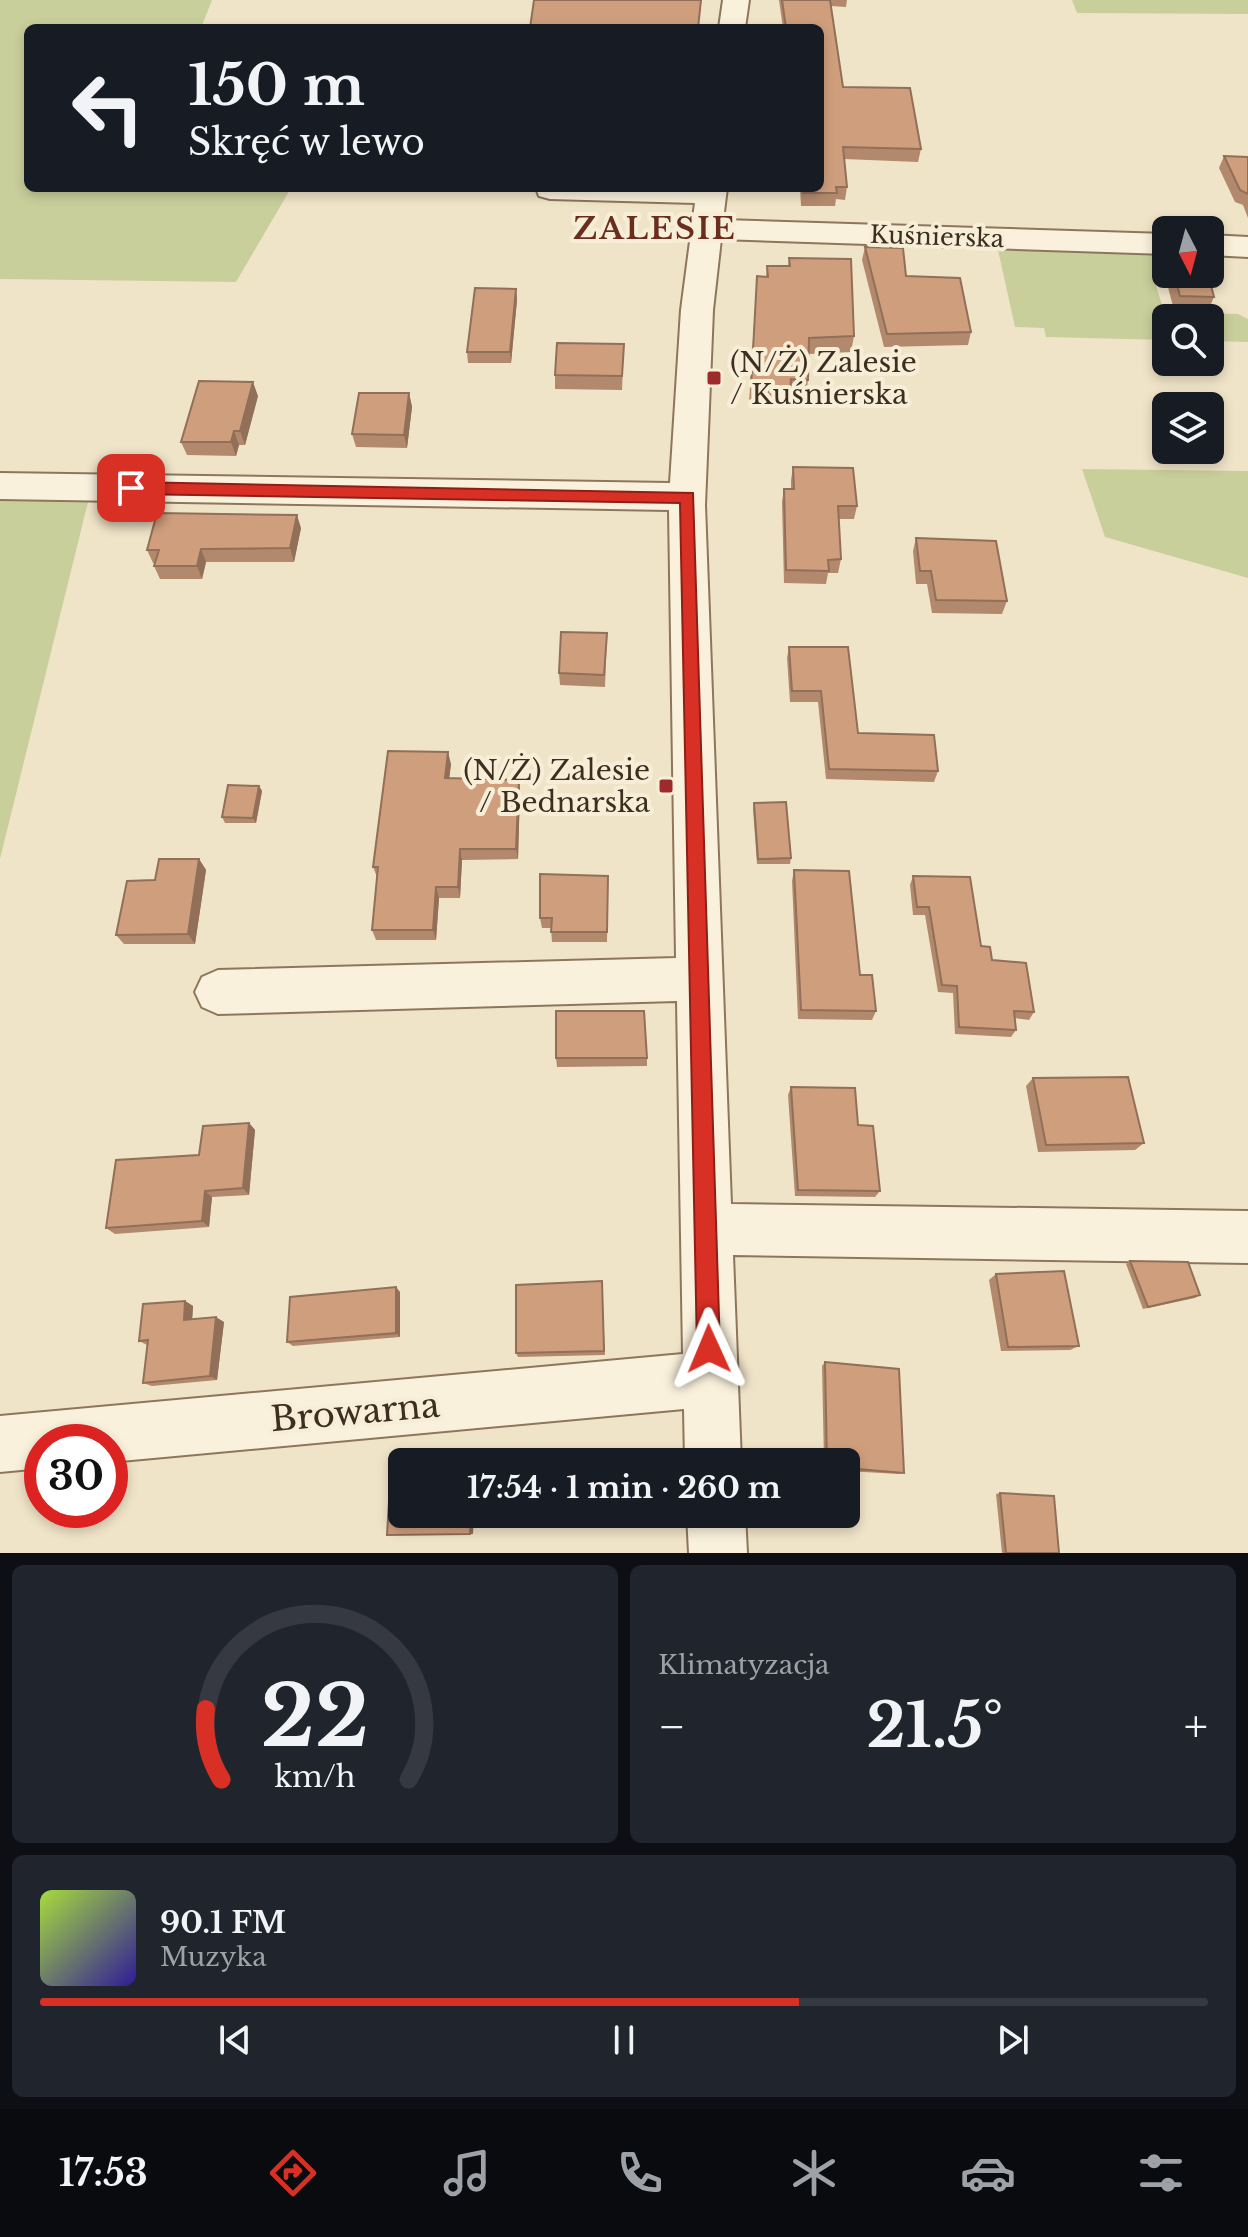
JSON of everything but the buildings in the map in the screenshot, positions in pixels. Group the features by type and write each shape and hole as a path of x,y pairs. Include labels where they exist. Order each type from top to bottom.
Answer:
{"street":[{"path":"733,24 736,0"},
{"path":"712,192 697,310 688,497 712,1448"},
{"name":"Kuśnierska","path":"708,229 1152,244"},
{"path":"1224,246 1248,247"},
{"path":"0,486 688,497"},
{"path":"218,992 699,979"},
{"path":"706,1229 1248,1237"},
{"name":"Browarna","path":"0,1444 709,1379"},
{"path":"717,1528 718,1553"}],"green space":[{"path":"0,0 212,0 203,24 24,24 24,192 289,192 236,282 0,279"},
{"path":"1072,0 1248,0 1248,14 1077,13"},
{"path":"998,250 1152,255 1152,288 1157,288 1162,304 1152,304 1152,340 1046,337 1044,328 1015,327"},
{"path":"1224,314 1238,314 1248,319 1248,342 1224,341"},
{"path":"1082,469 1248,471 1248,578 1105,537"},
{"path":"0,475 89,498 0,859"}],"place":[{"name":"(N/Ż) Zalesie / Kuśnierska","path":"714,378"},
{"name":"(N/Ż) Zalesie / Bednarska","path":"666,786"}],"district":[{"name":"ZALESIE","path":"655,229"}],"route":[{"path":"131,488 688,497 709,1349"}]}
